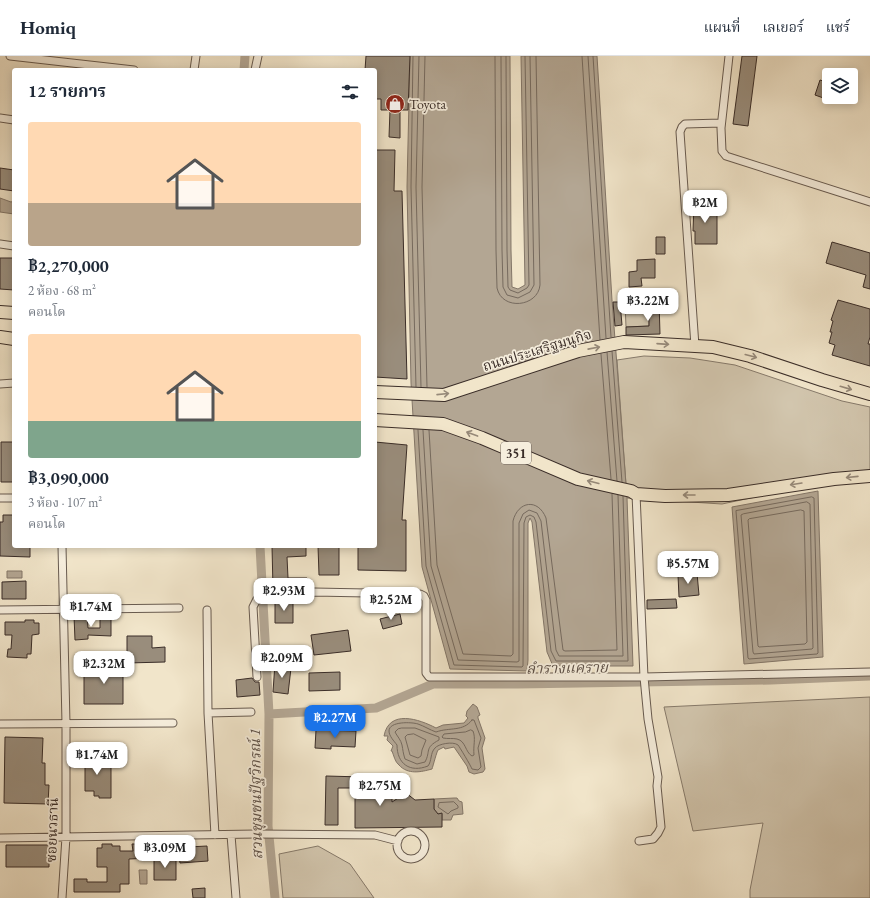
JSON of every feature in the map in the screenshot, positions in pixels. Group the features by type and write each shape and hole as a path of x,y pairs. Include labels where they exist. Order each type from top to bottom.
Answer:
{"main road":[{"path":"0,312 12,313"},
{"path":"0,337 12,339"},
{"name":"ถนนประเสริฐมนูกิจ","path":"377,392 444,395 578,351 624,342 713,347 750,356 870,394"},
{"name":"351","path":"377,420 443,424 482,438 578,479 633,493 665,496 728,495 834,478 870,476"}],"street":[{"path":"10,56 116,68"},
{"path":"80,64 82,56"},
{"path":"194,68 196,56"},
{"path":"255,68 258,56"},
{"path":"729,56 721,123 722,151 726,156 870,202"},
{"path":"0,118 12,120"},
{"path":"695,346 680,132 685,124 721,123"},
{"path":"0,244 12,246"},
{"path":"0,384 12,383"},
{"path":"633,493 644,681 648,719 658,776 657,786 661,827 653,839 639,841"},
{"path":"0,498 12,498"},
{"name":"ซอยนวธานี","path":"62,548 66,724 66,837 62,898"},
{"path":"257,677 253,606 257,599 262,595 314,592 420,594 424,596 426,600 426,673 429,677 644,681 870,672"},
{"path":"0,610 179,608"},
{"path":"207,610 208,713 215,835"},
{"path":"208,713 251,712"},
{"path":"0,724 173,723"},
{"path":"0,838 267,834 375,835 398,841"},
{"path":"231,835 236,898"}],"shaded area":[{"path":"649,301 649,326 626,327 625,302"},
{"path":"644,356 690,358 735,365 842,401 870,407 870,473 722,504 627,498 617,360"},
{"path":"870,697 870,898 750,898 750,890 763,823 693,831 664,707"},
{"path":"318,846 350,864 374,898 283,898 279,854"}],"water":[{"path":"410,56 510,56 512,287 518,289 525,285 521,56 597,56 612,300 627,498 633,666 553,666 547,652 532,522 530,518 528,523 527,671 450,669 422,567 411,383 407,187"},
{"path":"0,198 12,202 12,214 0,212"},
{"path":"818,491 823,657 744,664 732,507"},
{"path":"7,571 22,571 22,578 7,578"},
{"path":"473,704 477,707 480,715 478,718 485,738 482,748 485,769 483,772 474,774 469,772 467,766 454,747 445,749 444,747 438,750 432,769 415,772 406,770 398,764 391,751 393,746 387,740 388,736 384,736 387,728 392,722 398,719 406,718 413,719 436,728 443,725 464,723 468,718 466,716 467,711"},
{"path":"457,798 462,802 463,814 453,815 451,820 442,820 442,814 438,814 434,809 434,799"},
{"path":"139,870 147,870 147,884 140,884"}],"building":[{"name":"Toyota","path":"366,56 410,56 408,110 400,110 400,138 389,137 390,110 381,110 381,99 377,99 377,68 365,68"},
{"path":"742,56 757,56 748,126 733,124"},
{"path":"820,80 822,81 822,98 815,95"},
{"path":"377,150 395,150 394,191 402,191 407,379 377,377"},
{"path":"0,168 12,170 12,191 0,189"},
{"path":"694,205 717,205 717,244 695,244 695,231 693,231"},
{"path":"656,237 665,237 665,254 656,254"},
{"path":"832,242 870,253 870,289 863,287 866,275 826,263"},
{"path":"0,258 12,258 12,290 0,289"},
{"path":"655,259 655,278 641,278 642,286 629,287 629,272 637,271 637,260"},
{"path":"838,300 870,309 870,337 868,344 870,344 870,366 832,355 835,345 829,343 833,321 831,320"},
{"path":"649,301 659,301 660,334 626,335 626,327 649,326"},
{"path":"613,302 620,302 622,325 615,326"},
{"path":"1,442 12,442 12,482 1,482"},
{"path":"377,442 407,445 402,520 406,520 406,571 358,570 358,548 377,548"},
{"path":"3,515 12,515 12,548 30,548 30,557 0,556 0,522 3,522"},
{"path":"272,548 306,548 306,556 287,557 288,578 307,578 308,587 273,589"},
{"path":"318,548 339,548 339,575 319,575"},
{"path":"697,573 699,595 679,597 678,575"},
{"path":"26,581 26,599 2,599 2,582"},
{"path":"676,599 677,608 647,609 647,600"},
{"path":"275,602 293,602 293,623 275,623"},
{"path":"400,614 402,624 383,629 380,619"},
{"path":"87,615 88,628 100,628 100,618 111,618 111,636 88,635 88,639 75,640 74,616"},
{"path":"25,620 34,620 34,623 39,623 39,634 32,635 31,654 27,654 27,658 7,657 8,649 11,649 12,635 5,635 5,622 25,622"},
{"path":"348,630 351,651 314,655 311,635"},
{"path":"127,636 152,636 152,648 165,647 165,662 127,663"},
{"path":"275,663 285,664 284,667 291,668 288,694 273,692"},
{"path":"84,666 123,666 123,704 84,704"},
{"path":"340,672 340,690 309,691 309,673"},
{"path":"252,678 255,682 259,682 260,695 237,697 236,680"},
{"path":"316,730 356,731 355,747 331,746 331,749 315,748"},
{"path":"5,737 43,738 42,763 45,763 45,785 49,785 48,804 4,803"},
{"path":"71,760 111,760 111,798 99,798 99,796 94,796 94,791 85,791 85,767 71,767"},
{"path":"326,776 363,777 363,790 392,790 392,802 406,793 415,800 434,799 434,809 438,814 442,813 442,827 355,828 355,788 338,788 338,825 325,825"},
{"path":"177,840 187,840 188,847 207,846 208,861 180,863"},
{"path":"102,844 120,846 120,851 133,851 132,844 150,844 151,858 129,859 129,884 120,884 120,892 74,892 74,879 87,879 87,882 107,882 107,867 97,867 97,848 102,848"},
{"path":"6,845 49,845 49,867 6,867"},
{"path":"154,857 176,858 176,880 154,880"},
{"path":"205,888 205,898 193,898 192,889"}],"waterway":[{"path":"244,68 245,56"},
{"name":"สวนชุมชนปัฐวิกรณ์ 1","path":"260,548 269,714 268,826 275,898"},
{"name":"ลำรางแคราย","path":"269,714 376,708 433,684 771,680 870,676"}],"place":[{"name":"Toyota","path":"395,104"}]}
